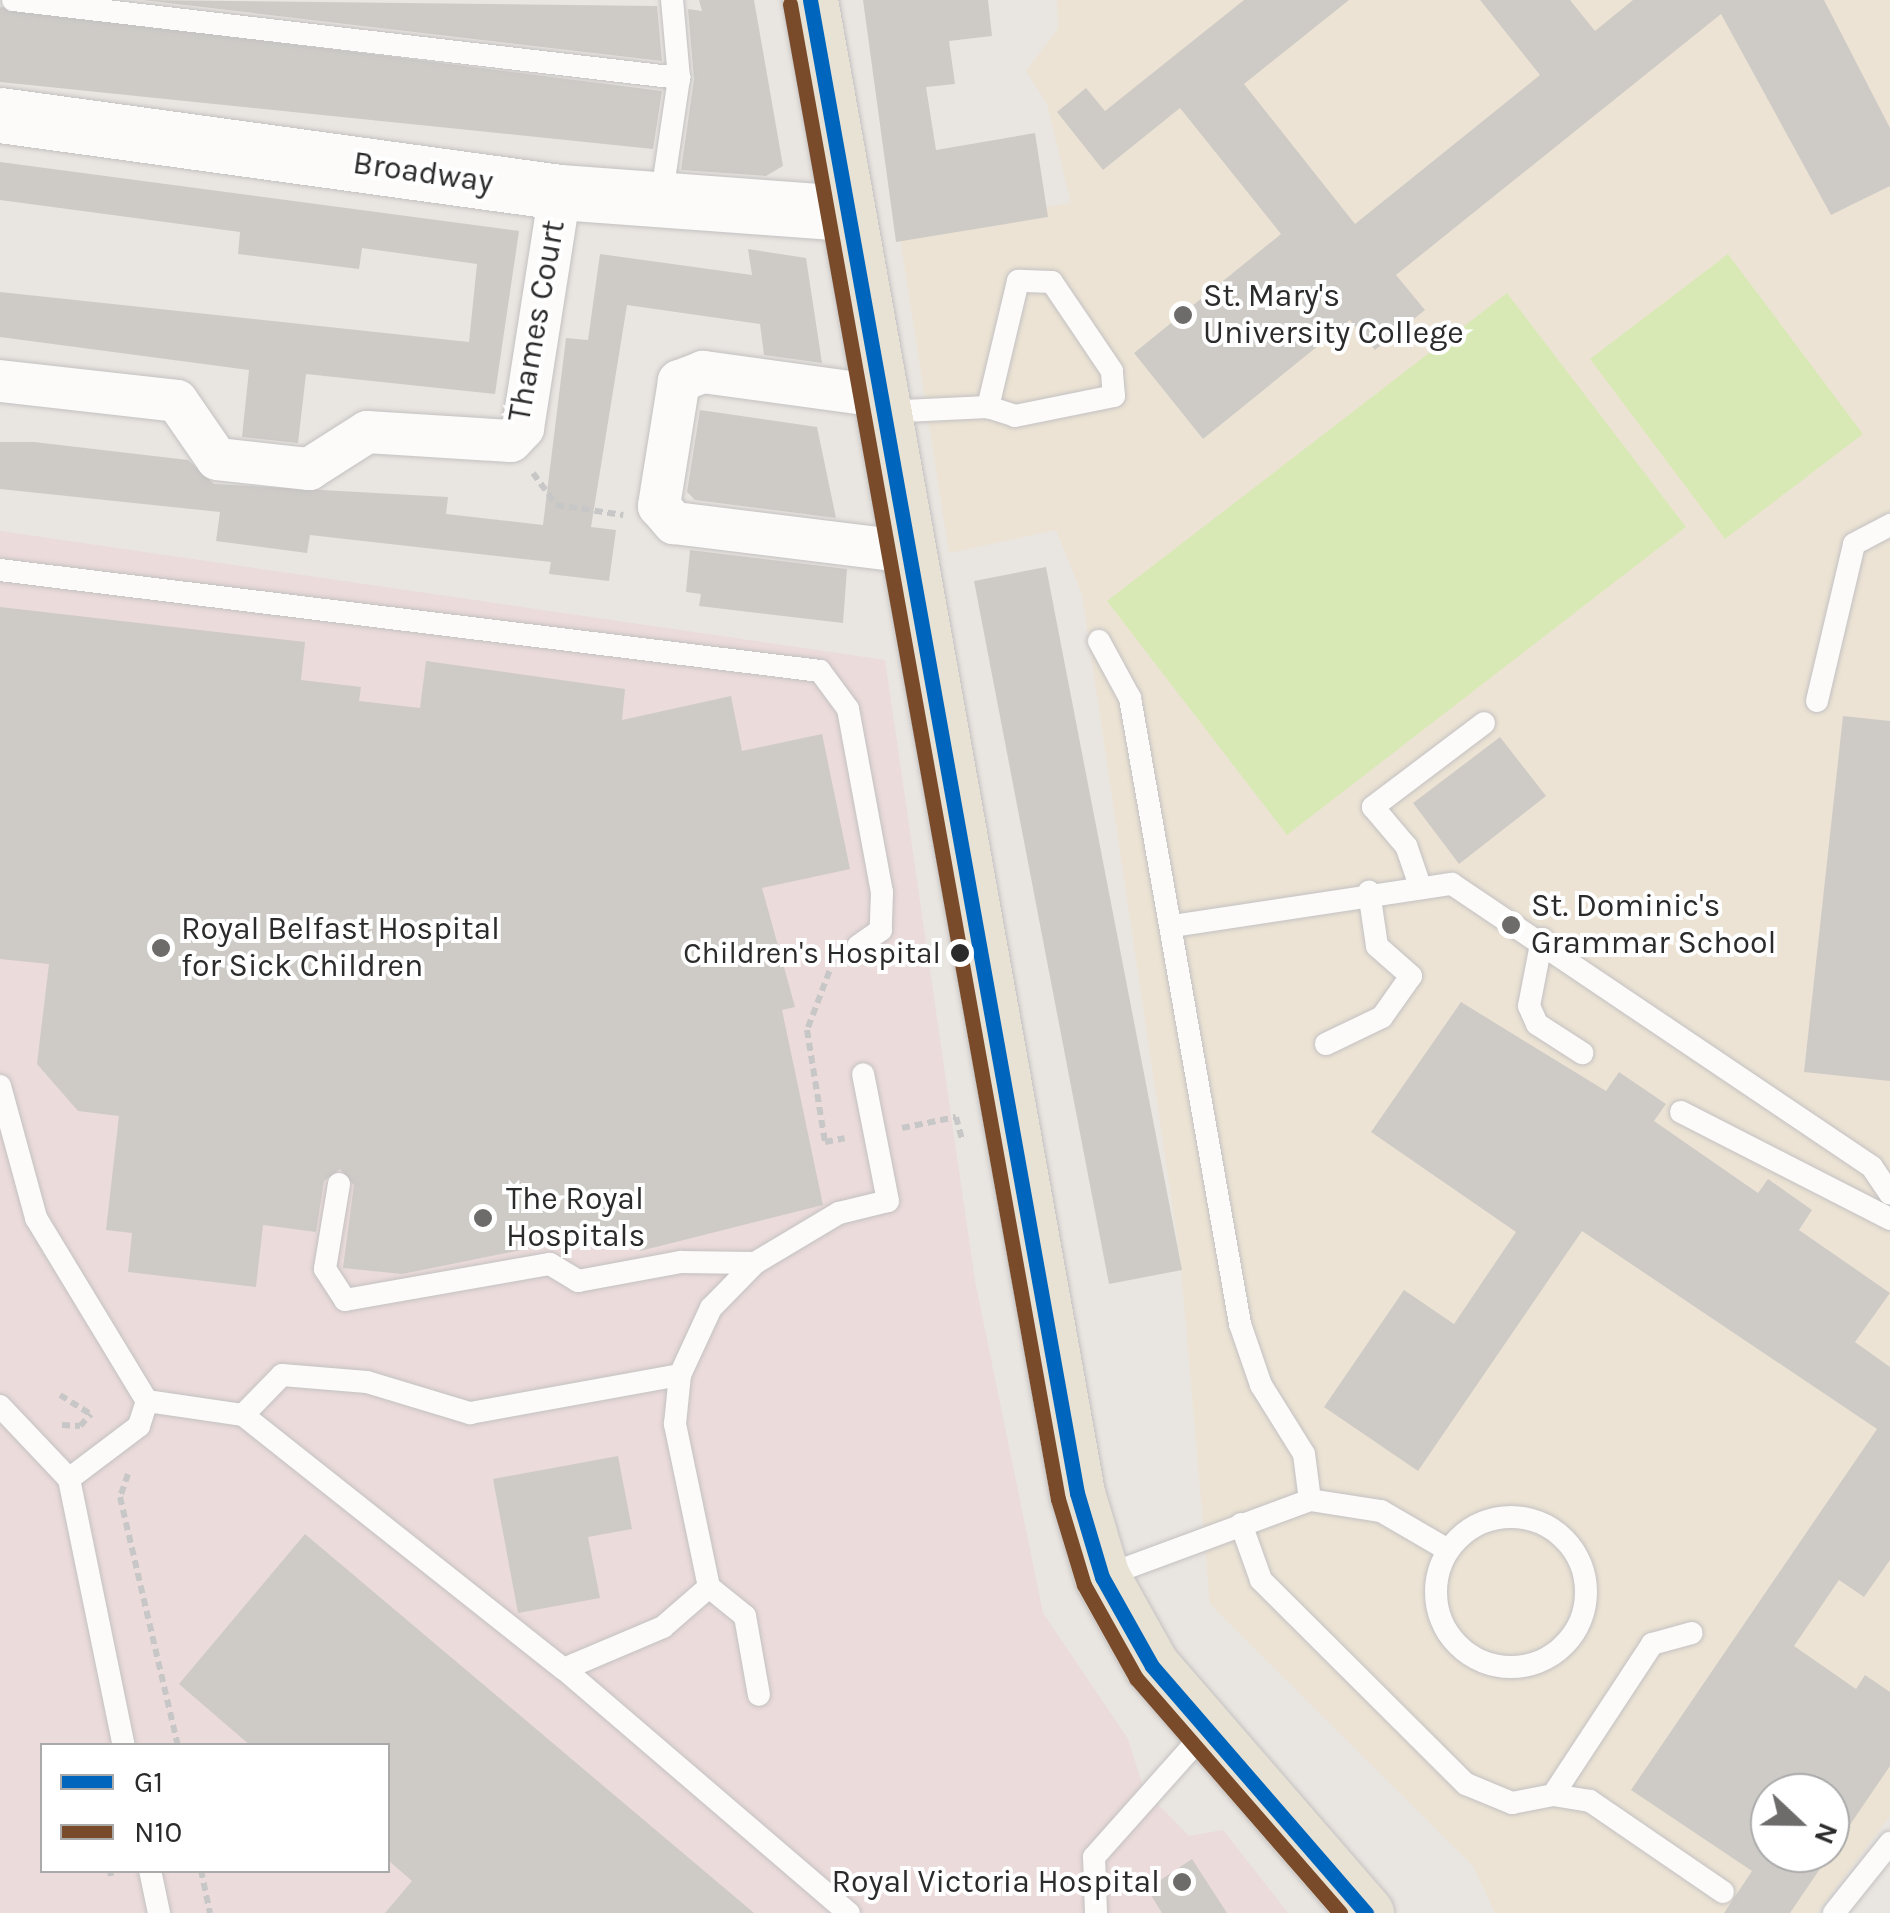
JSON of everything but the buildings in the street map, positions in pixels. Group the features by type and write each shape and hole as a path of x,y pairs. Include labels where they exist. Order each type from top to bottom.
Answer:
{"main road":[{"path":"810,0 902,552 1047,1350 1102,1576 1152,1666 1366,1913"}],"street":[{"name":"Broadway","path":"0,114 560,192 847,213"},
{"name":"Thames Court","path":"0,380 178,401 217,459 309,469 368,432 511,442 523,428 560,192"},
{"path":"879,396 703,372 679,381 660,506 674,523 902,552"}],"lane":[{"path":"13,0 679,78"},
{"path":"660,201 679,78 672,0"},
{"path":"879,396 904,411 988,407 1015,416 1114,396 1112,372 1052,282 1018,281 988,407"},
{"path":"1817,701 1854,544 1890,525"},
{"path":"0,570 820,671 848,710 882,892 881,930 858,946"},
{"path":"1099,641 1130,698 1240,1324 1261,1385 1304,1454 1310,1500"},
{"path":"1419,883 1406,846 1373,806 1484,723"},
{"path":"1173,926 1419,883 1452,884 1542,939 1872,1167 1890,1194"},
{"path":"1326,1044 1382,1017 1411,976 1377,946 1370,892"},
{"path":"1542,939 1530,1006 1537,1024 1582,1054"},
{"path":"759,1695 744,1616 709,1587 675,1424 680,1375 711,1308 755,1263 810,1227 888,1201 863,1074"},
{"path":"0,1086 59,1267 147,1401 243,1416 564,1669 849,1913"},
{"path":"1681,1112 1890,1219"},
{"path":"339,1184 326,1269 345,1300 550,1264 578,1281 681,1262 755,1263"},
{"path":"243,1416 282,1376 367,1382 470,1413 680,1375"},
{"path":"69,1479 127,1452 147,1401"},
{"path":"0,1406 69,1479 123,1743"},
{"path":"1102,1576 1310,1500 1381,1511 1448,1550"},
{"path":"1498,1518 1555,1531 1584,1569 1587,1593 1572,1638 1552,1656 1503,1668 1457,1646 1436,1600 1448,1550 1498,1518"},
{"path":"1241,1524 1261,1580 1466,1784 1512,1802 1553,1795 1590,1802 1723,1892"},
{"path":"564,1669 663,1627 709,1587"},
{"path":"1553,1795 1652,1644 1692,1633"},
{"path":"1096,1913 1089,1884 1101,1845 1208,1730"},
{"path":"1834,1913 1890,1843"},
{"path":"151,1873 158,1913"}],"path":[{"path":"511,442 556,505 674,523"},
{"path":"60,1395 127,1452 120,1497 177,1743"},
{"path":"202,1873 210,1913"}],"shaded area":[{"name":"St. Dominic's Grammar School","path":"1057,0 1890,0 1890,1816 1850,1869 1850,1773 1750,1773 1750,1873 1847,1873 1817,1913 1495,1913 1473,1866 1210,1604 1180,1257 1082,594 1056,530 949,553 899,231 1071,203 1047,104 1026,71 1058,29"},
{"name":"The Royal Hospitals","path":"0,531 885,660 975,1281 1043,1613 1128,1739 1144,1790 1189,1836 1223,1830 1288,1913 0,1913"}],"green space":[{"path":"1728,254 1863,434 1725,539 1590,359"},
{"path":"1507,293 1686,527 1287,835 1107,601"}],"transit line":[{"name":"G1","path":"810,0 1077,1493 1102,1577 1152,1666 1366,1913"},
{"name":"N10","path":"790,4 1058,1499 1084,1585 1136,1678 1340,1913"}],"place":[{"name":"St. Mary's University College","path":"1183,315"},
{"name":"St. Dominic's Grammar School","path":"1511,925"},
{"name":"Royal Belfast Hospital for Sick Children","path":"161,948"},
{"name":"Children's Hospital","path":"960,953"},
{"name":"The Royal Hospitals","path":"483,1218"},
{"name":"Royal Victoria Hospital","path":"1182,1882"}]}
